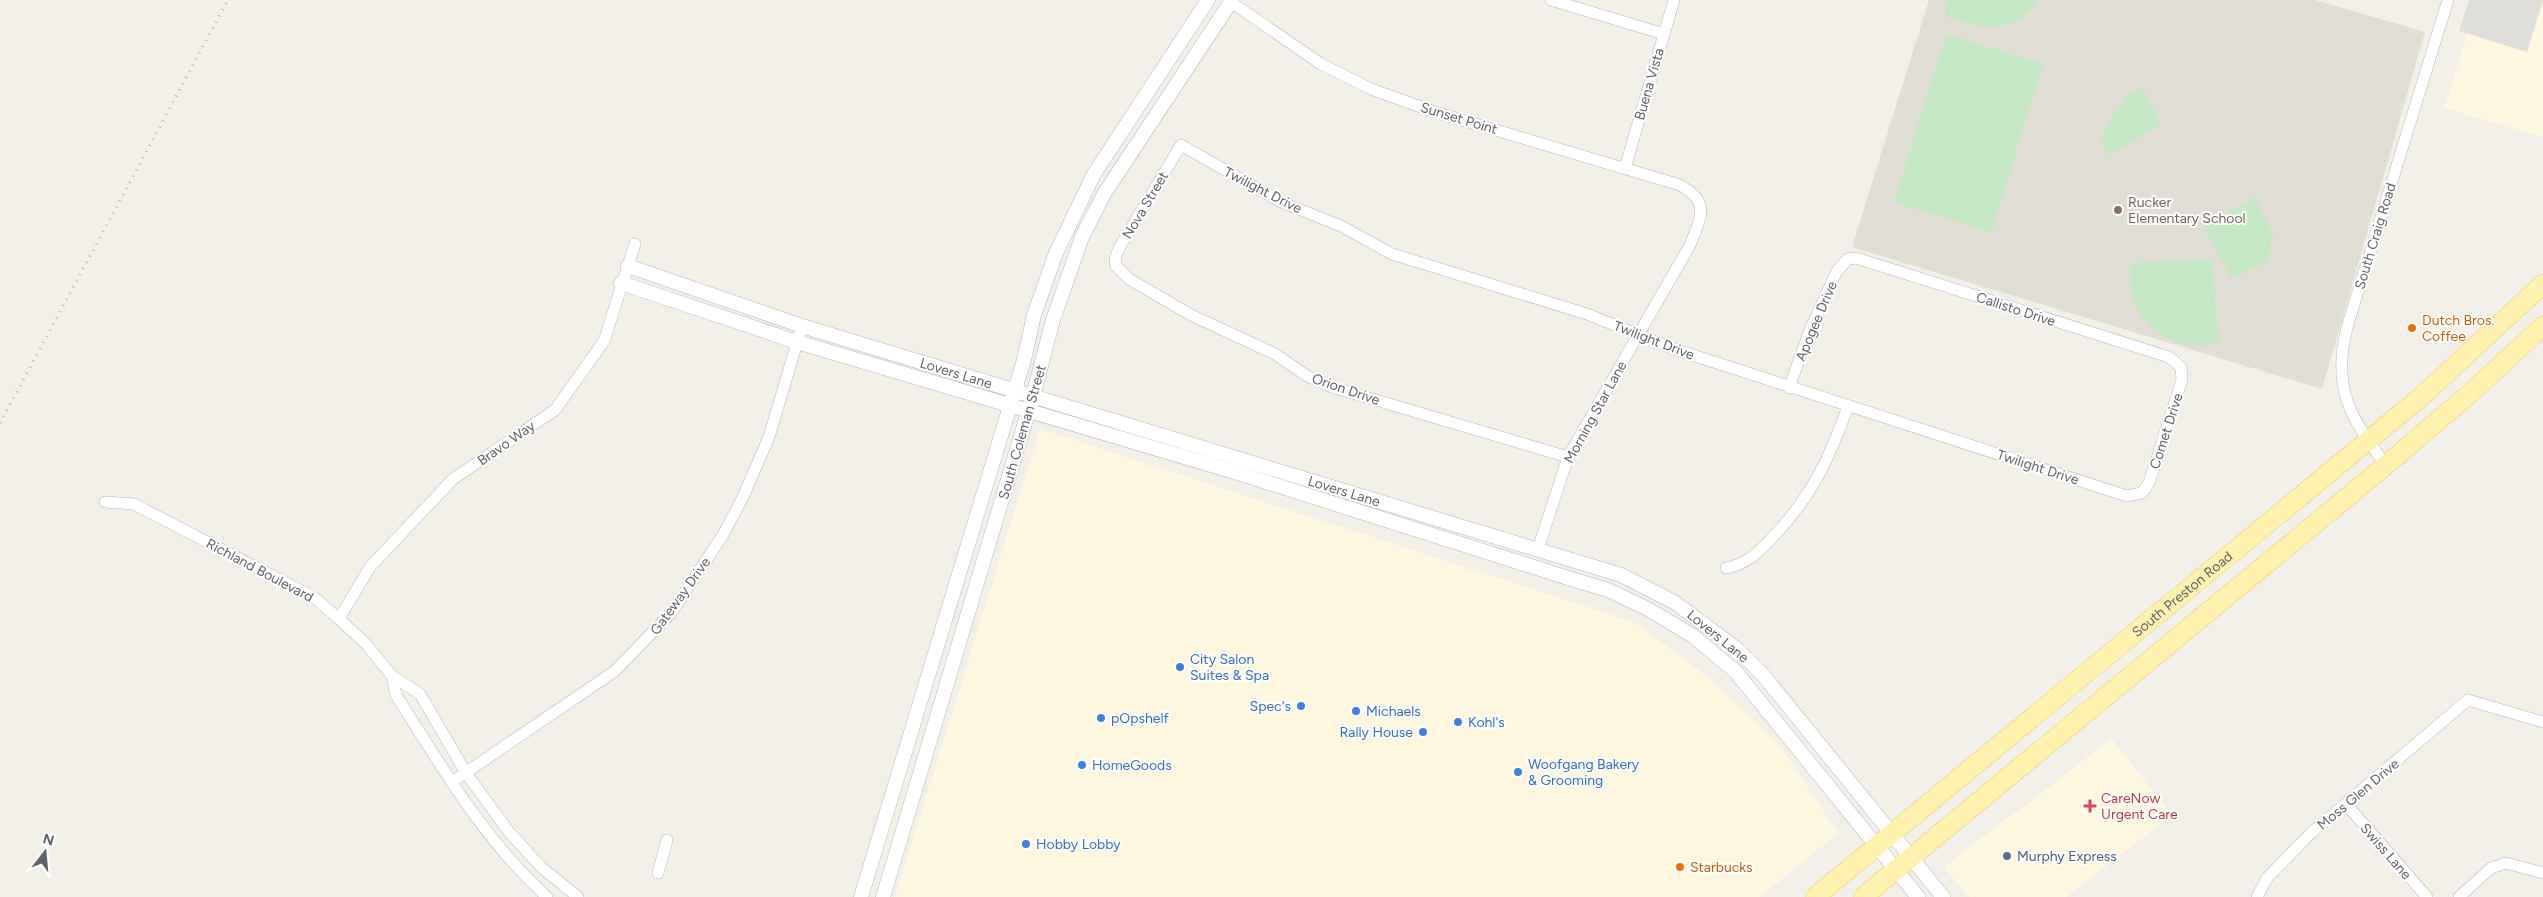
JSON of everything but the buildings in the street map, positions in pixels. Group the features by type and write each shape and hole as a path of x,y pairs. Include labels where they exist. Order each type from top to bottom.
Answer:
{"main road":[{"name":"South Preston Road","path":"1815,897 2368,442 2471,353 2543,284"},
{"path":"1863,897 2386,465 2488,378 2543,326"}],"street":[{"name":"South Coleman Street","path":"861,897 1010,404 1034,315 1056,253 1090,182 1208,0"},
{"path":"1551,0 1664,34"},
{"name":"Buena Vista","path":"1625,168 1674,0"},
{"name":"South Craig Road","path":"2386,465 2368,442 2352,416 2344,392 2341,370 2344,337 2448,0"},
{"name":"South Coleman Street","path":"883,897 1029,410 1055,313 1082,237 1104,194 1230,1"},
{"name":"Sunset Point","path":"1230,1 1321,64 1371,89 1432,111 1680,185 1693,192 1700,201"},
{"name":"Nova Street","path":"1116,266 1115,259 1119,248 1181,145"},
{"name":"Twilight Drive","path":"1181,145 1281,202 1341,226 1392,254 1587,314 1638,335 1789,388 2126,496 2142,493"},
{"name":"Morning Star Lane","path":"1538,548 1568,457 1690,245 1702,216 1700,201"},
{"name":"Bravo Way","path":"339,619 370,567 453,480 555,410 604,341 621,283 636,244"},
{"name":"Callisto Drive","path":"1848,259 1864,259 2169,357 2181,367"},
{"name":"Apogee Drive","path":"1789,388 1810,330 1837,271 1848,259"},
{"name":"Lovers Lane","path":"628,266 802,326 1033,396 1532,567 1608,590 1648,609 1700,642 1735,671 1918,897"},
{"name":"Orion Drive","path":"1116,266 1129,279 1191,315 1275,354 1307,376 1332,387 1568,457"},
{"name":"Lovers Lane","path":"621,283 797,342 1029,410 1538,548 1622,575 1666,598 1737,649 1764,676 1943,897"},
{"name":"Gateway Drive","path":"452,782 615,671 671,613 723,535 743,497 769,437 802,326"},
{"name":"Comet Drive","path":"2142,493 2149,483 2182,380 2181,367"},
{"path":"1726,568 1740,565 1758,553 1796,513 1814,485 1833,448 1848,406"},
{"name":"Richland Boulevard","path":"105,502 134,504 315,598 366,644 392,676 420,694 466,772 526,853 578,897"},
{"path":"1532,567 1538,548"},
{"path":"945,620 964,626"},
{"path":"940,634 960,641"},
{"name":"Richland Boulevard","path":"392,676 396,695 452,782 500,851 547,897"},
{"name":"Moss Glen Drive","path":"2257,897 2267,878 2312,833 2468,700 2543,722"},
{"name":"Swiss Lane","path":"2346,804 2427,897"},
{"path":"658,873 668,840"},
{"path":"872,859 892,866"},
{"path":"2459,897 2491,868 2506,863 2543,873"},
{"path":"868,873 888,880"}],"shaded area":[{"name":"Rucker Elementary School","path":"1929,0 2315,0 2425,32 2322,389 1852,247"},
{"path":"2469,0 2543,0 2527,52 2459,31"},
{"path":"2543,2 2543,137 2444,108 2468,33 2527,52"},
{"path":"1040,429 1634,622 1709,678 1781,747 1838,833 1760,897 895,897"},
{"path":"2111,738 2172,815 2066,897 1969,897 1944,867 2003,821 2023,808"}],"green space":[{"path":"1948,0 2038,0 2029,12 2018,20 2007,25 1995,27 1970,24 1944,15"},
{"path":"1946,34 2043,64 1991,232 1894,202"},
{"path":"2142,88 2161,124 2109,155 2101,140 2105,129 2129,93"},
{"path":"2255,198 2273,235 2268,260 2232,279 2204,226"},
{"path":"2208,259 2212,263 2219,342 2196,345 2184,344 2163,335 2144,318 2138,308 2130,286 2130,263"}],"railway":[{"path":"0,423 228,0"}],"place":[{"name":"Rucker Elementary School","path":"2118,210"},
{"name":"Dutch Bros. Coffee","path":"2412,328"},
{"name":"City Salon Suites & Spa","path":"1180,667"},
{"name":"Spec's","path":"1301,706"},
{"name":"Michaels","path":"1356,711"},
{"name":"pOpshelf","path":"1101,718"},
{"name":"Kohl's","path":"1458,722"},
{"name":"Rally House","path":"1423,732"},
{"name":"HomeGoods","path":"1082,765"},
{"name":"Woofgang Bakery & Grooming","path":"1518,772"},
{"name":"CareNow Urgent Care","path":"2090,806"},
{"name":"Hobby Lobby","path":"1026,844"},
{"name":"Murphy Express","path":"2007,856"},
{"name":"Starbucks","path":"1680,867"}]}
